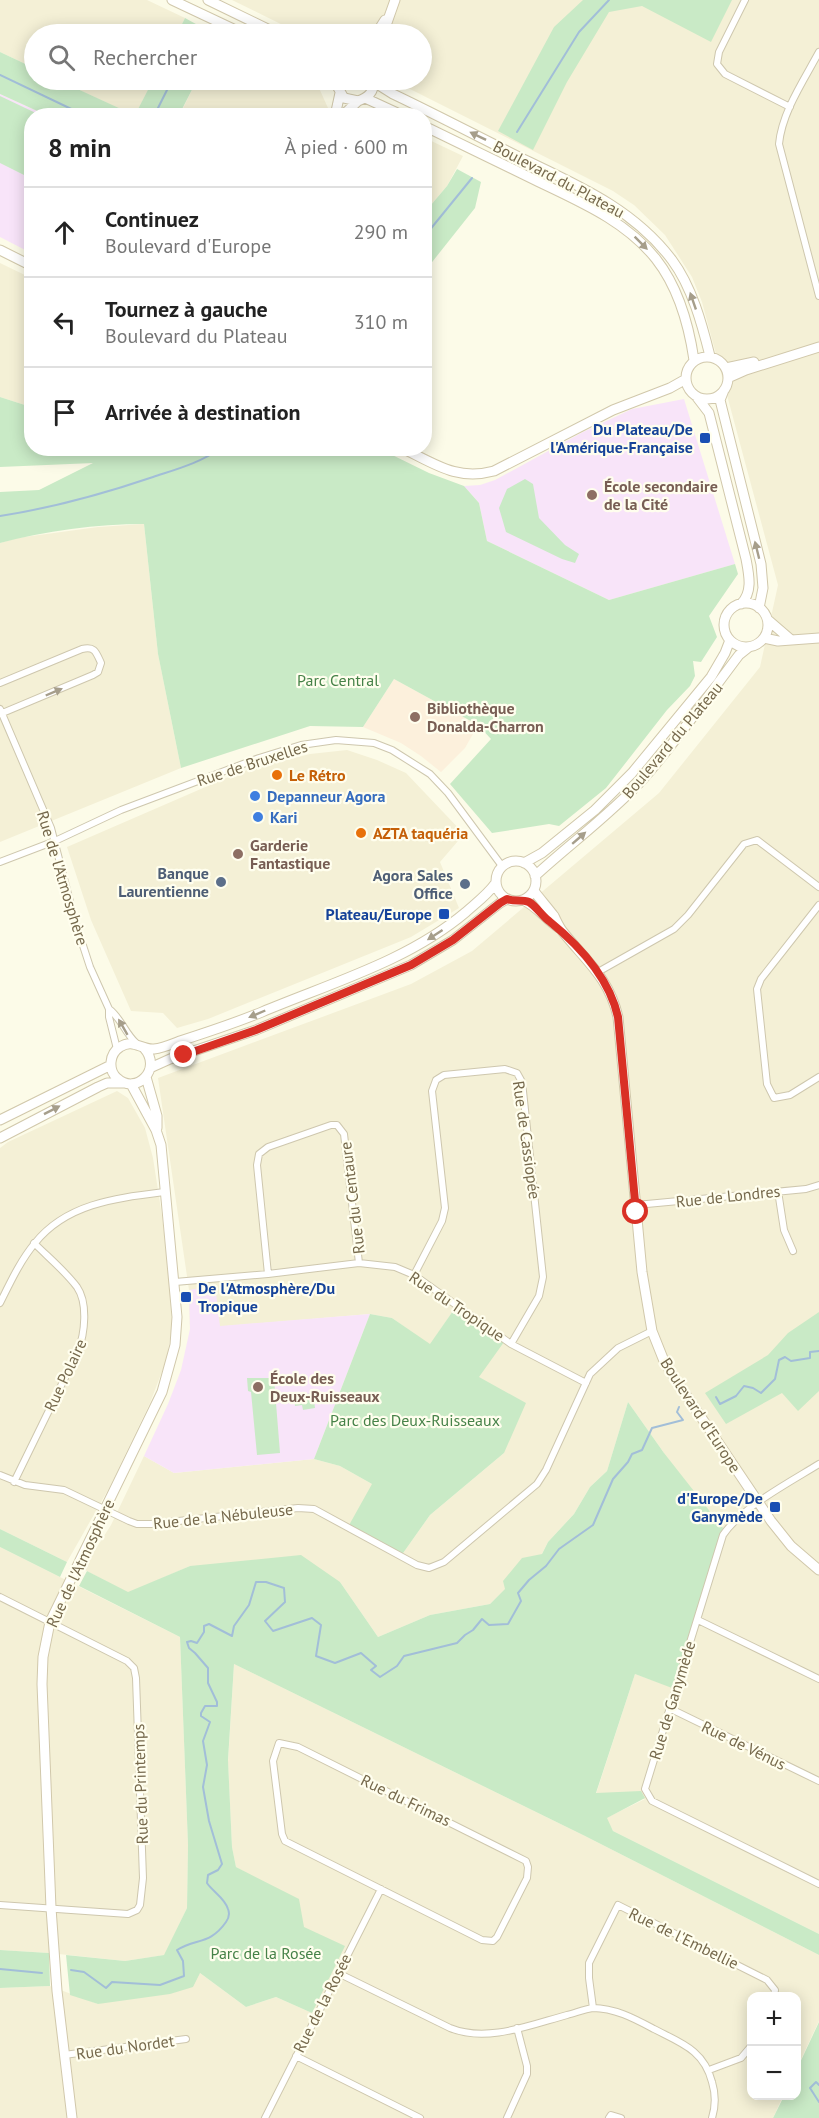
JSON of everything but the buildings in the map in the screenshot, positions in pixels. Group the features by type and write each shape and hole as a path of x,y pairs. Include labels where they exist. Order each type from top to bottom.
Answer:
{"main road":[{"path":"172,0 223,24"},
{"path":"208,0 257,24"},
{"path":"382,24 395,0"},
{"path":"386,24 389,13"},
{"path":"335,108 336,90"},
{"path":"339,90 344,98 362,100 383,108"},
{"path":"352,108 372,90"},
{"name":"Boulevard du Plateau","path":"387,90 421,108"},
{"name":"Boulevard du Plateau","path":"432,113 593,193 633,219 661,246 682,275 710,357"},
{"name":"Boulevard du Plateau","path":"432,130 593,208 637,239 657,260 676,295 694,360"},
{"path":"0,250 24,262"},
{"path":"728,378 746,370 819,348"},
{"path":"726,368 789,356"},
{"path":"741,604 748,592 749,578 746,559 709,413 687,384 688,367 694,360 710,357 716,358 726,368 728,378 720,400 761,564 763,588 759,608"},
{"path":"420,456 461,474 476,476 485,474 613,410 687,384"},
{"path":"696,396 711,399 724,390"},
{"path":"768,620 764,638 755,646 742,647 730,640 724,628 726,616 735,606 748,603 759,608 779,632 790,639"},
{"path":"764,638 778,641 819,638"},
{"name":"Boulevard du Plateau","path":"524,862 534,859 563,836 611,795 632,773 711,677 730,640"},
{"name":"Boulevard du Plateau","path":"535,876 618,804 644,778 739,655 749,647"},
{"path":"128,1083 114,1074 111,1065 112,1056 117,1049 126,1044 155,1049 216,1030 401,955 448,927 482,899 495,884 498,871 502,866 513,861 524,862 535,876 534,891 523,900 507,899 497,890 495,884"},
{"name":"Boulevard d'Europe","path":"534,891 561,929 598,972 612,995 618,1017 645,1295 652,1331 670,1371 760,1503 791,1546 819,1570"},
{"path":"0,1138 107,1083 136,1083 170,1059 256,1030 411,965 441,949 507,899"},
{"name":"Boulevard d'Europe","path":"523,900 532,904 548,921 561,929"},
{"path":"140,1046 151,1060 148,1073"},
{"path":"0,1120 111,1065"},
{"name":"Rue de l'Atmosphère","path":"148,1073 157,1116 156,1130"},
{"name":"Rue de l'Atmosphère","path":"72,2118 57,1991 51,1908 42,1684 43,1657 50,1622 162,1392 177,1331 175,1282 161,1145 156,1130 128,1083"}],"street":[{"path":"745,0 719,52 717,64 725,74 790,107"},
{"path":"819,52 790,107 778,144 819,296"},
{"name":"Rue de l'Atmosphère","path":"0,683 82,649 96,650 101,663 98,672 93,675 1,713 55,841 78,932 109,1009 117,1049"},
{"name":"Rue de Bruxelles","path":"0,862 55,841 121,810 259,758 301,745 327,740 374,743 392,750 430,774 448,793 502,866"},
{"path":"598,972 674,929 744,843 757,840 819,887"},
{"path":"819,905 761,979 757,989 767,1084 774,1098 790,1095 819,1077"},
{"name":"Rue de l'Atmosphère","path":"109,1009 116,1015 127,1035 140,1046"},
{"name":"Rue de Cassiopée","path":"414,1275 442,1221 445,1208 433,1085 440,1076 444,1075 505,1069 517,1072 522,1082 543,1285 533,1310 512,1344"},
{"name":"Rue du Centaure","path":"268,1274 257,1165 259,1154 263,1149 325,1125 337,1125 344,1134 359,1263"},
{"name":"Rue de Londres","path":"636,1205 806,1189 819,1185"},
{"path":"778,1191 784,1230 792,1251"},
{"path":"0,1303 34,1243 63,1218 88,1206 116,1198 165,1192"},
{"name":"Rue Polaire","path":"14,1482 78,1351 84,1331 82,1301 76,1286 34,1243"},
{"name":"Rue du Tropique","path":"175,1282 359,1263 395,1267 414,1275 512,1344 586,1383"},
{"name":"Rue de la Nébuleuse","path":"0,1475 25,1485 64,1490 129,1521 144,1525 306,1508 321,1512 417,1565 429,1568 438,1566 537,1484 596,1367 618,1348 652,1331"},
{"name":"Rue de Ganymède","path":"819,1464 733,1522 723,1535 645,1790 649,1798 819,1884"},
{"name":"Rue du Printemps","path":"0,1597 127,1661 136,1672 143,1878 140,1905 132,1913 0,1905"},
{"path":"698,1620 819,1679"},
{"name":"Rue de Vénus","path":"669,1708 819,1781"},
{"name":"Rue du Frimas","path":"279,1743 298,1747 499,1846 526,1861 528,1867 527,1878 502,1930 493,1941 482,1940 381,1889 289,1844 283,1838 273,1761 279,1743"},
{"name":"Rue de la Rosée","path":"265,2118 381,1889"},
{"name":"Rue de l'Embellie","path":"593,2008 589,1963 618,1905 767,1980 775,1992"},
{"path":"338,1973 459,2032 476,2035 518,2028 593,2008 630,2016 691,2048 701,2058 709,2070 716,2097 712,2118"},
{"path":"507,2118 527,2074 518,2028"},
{"name":"Rue du Nordet","path":"64,2055 186,2039"},
{"path":"709,2070 741,2058 751,2046"},
{"path":"296,2056 420,2118"},
{"path":"609,2118 611,2115 621,2118"}],"shaded area":[{"path":"0,0 147,0 185,18 182,24 24,24 24,63 0,52"},
{"path":"232,0 819,0 819,1934 613,1831 606,1818 645,1799 596,1794 635,1674 672,1687 664,1453 628,1402 607,1471 590,1487 574,1514 548,1542 542,1554 490,1604 430,1615 378,1637 340,1582 190,1566 128,1593 83,1569 111,1525 144,1456 174,1473 314,1459 340,1466 372,1484 401,1556 430,1515 504,1453 455,1308 430,1345 392,1318 370,1314 190,1329 189,1290 158,1078 411,984 472,951 659,793 760,667 778,585 702,302 692,277 665,235 634,205 613,191 412,90 432,90 432,24 281,24"},
{"path":"79,90 148,90 139,108 118,108"},
{"path":"192,90 320,90 328,108 183,108"},
{"path":"0,94 31,108 24,108 24,249 0,237"},
{"path":"432,141 463,156 447,186 432,204"},
{"path":"0,263 24,275 24,405 0,397"},
{"name":"École secondaire de la Cité","path":"684,399 735,564 609,600 487,541 479,503 464,486 480,485 495,480 583,432 632,409"},
{"path":"144,524 158,654 181,768 0,842 0,543 17,538 98,527"},
{"path":"394,679 478,725 465,748 441,772 401,743 363,727"},
{"path":"347,750 406,773 464,834 440,862 459,908 411,937 208,1019 177,1028 163,1013 131,1011 91,920 67,847 240,772 310,754"},
{"path":"117,1091 128,1098 145,1128 153,1158 172,1303 171,1333 166,1361 150,1403 109,1488 67,1562 0,1529 0,1148 8,1142"},
{"name":"École des Deux-Ruisseaux","path":"215,1285 220,1326 370,1314 314,1459 174,1473 144,1456 181,1370 190,1329 189,1290"},
{"path":"0,1547 180,1637 188,1845 187,1908 165,1955 125,1961 0,1950"},
{"path":"234,1664 585,1836 819,1955 819,2021 801,2059 801,1992 747,1992 747,2100 781,2100 773,2118 0,2118 0,1988 50,1986 98,2004 200,1973 246,2007 276,1997 312,2013 304,1927 257,1879 236,1867 232,1847 228,1762"}],"green space":[{"path":"583,0 732,0 711,42 642,6 609,12 567,82 533,150 498,131 554,27"},
{"path":"185,18 196,24 182,24"},
{"path":"0,52 24,63 24,90 80,90 119,108 31,108 0,94"},
{"path":"148,90 192,90 183,108 139,108"},
{"path":"0,96 25,108 24,175 0,163"},
{"path":"457,169 481,182 475,208 432,262 432,204 447,186"},
{"name":"Parc Central","path":"0,397 24,405 24,456 394,456 429,473 464,486 479,503 487,541 609,600 735,564 738,574 709,616 717,637 701,662 693,661 695,676 690,686 667,710 606,788 559,826 549,824 492,833 450,784 491,739 478,725 394,679 363,727 310,726 181,768 158,654 144,524 71,529 0,543 0,492 39,490 93,463 0,467"},
{"path":"525,479 533,484 539,518 565,545 579,554 575,563 506,532 499,508 507,489"},
{"name":"Parc des Deux-Ruisseaux","path":"455,1308 504,1342 479,1377 526,1403 504,1453 430,1515 401,1556 348,1527 372,1484 340,1466 314,1459 370,1314 392,1318 430,1344"},
{"path":"819,1312 819,1391 798,1411 782,1393 726,1424 705,1393 768,1355 788,1333"},
{"path":"247,1378 274,1378 280,1453 257,1455 251,1392 248,1391"},
{"path":"313,1393 315,1408 303,1410 302,1405 295,1406 294,1396"},
{"name":"Parc de la Rosée","path":"628,1402 664,1453 723,1528 672,1688 635,1674 596,1793 641,1791 645,1798 607,1818 613,1831 819,1934 819,1955 585,1836 234,1664 228,1760 232,1847 236,1867 299,1899 304,1927 345,1946 312,2013 276,1997 246,2007 200,1973 193,1987 170,1994 98,2004 70,1995 66,1955 125,1961 164,1955 187,1908 188,1845 180,1637 79,1586 87,1571 128,1592 190,1566 301,1555 340,1582 378,1637 430,1615 490,1604 505,1589 503,1581 522,1558 542,1554 548,1542 574,1514 590,1487 607,1471"},
{"path":"0,1529 67,1562 60,1577 0,1547"},
{"path":"0,1950 49,1953 50,1986 0,1988"},
{"path":"819,2022 819,2118 773,2118 782,2100 801,2100 801,2060"}],"waterway":[{"path":"517,132 579,32 609,0"},
{"path":"0,75 24,86"},
{"path":"31,90 69,108"},
{"path":"158,108 167,90"},
{"path":"432,227 472,178"},
{"path":"0,516 58,505 115,489 208,456"},
{"path":"716,1397 720,1404 736,1396 744,1386 761,1393 775,1379 779,1360 785,1357 791,1361 810,1358 810,1352 819,1351"},
{"path":"71,1970 84,1972 106,1988 112,1982 160,1985 184,1976 183,1961 177,1950 208,1938 220,1929 228,1917 229,1911 226,1905 207,1883 208,1875 218,1870 222,1864 209,1821 203,1787 207,1765 203,1741 210,1722 201,1716 201,1713 205,1706 217,1706 217,1702 208,1683 208,1668 189,1648 187,1642 197,1643 204,1632 204,1626 209,1624 232,1636 234,1626 249,1605 256,1582 266,1582 284,1588 285,1602 265,1621 273,1631 312,1618 321,1625 316,1656 335,1663 361,1653 376,1666 371,1670 380,1677 397,1666 404,1656 457,1643 482,1619 489,1625 508,1624 521,1601 518,1593 546,1566 559,1549 593,1525 613,1479 632,1454 642,1450 652,1428 683,1420 677,1412 679,1407"},
{"path":"0,1969 42,1973"},
{"path":"819,2085 816,2082 810,2088 819,2102"}],"place":[{"name":"Du Plateau/De l'Amérique-Française","path":"705,438"},
{"name":"École secondaire de la Cité","path":"592,495"},
{"name":"Bibliothèque Donalda-Charron","path":"415,717"},
{"name":"Le Rétro","path":"277,775"},
{"name":"Depanneur Agora","path":"255,796"},
{"name":"Kari","path":"258,817"},
{"name":"AZTA taquéria","path":"361,833"},
{"name":"Garderie Fantastique","path":"238,854"},
{"name":"Banque Laurentienne","path":"221,882"},
{"name":"Agora Sales Office","path":"465,884"},
{"name":"Plateau/Europe","path":"444,914"},
{"name":"De l'Atmosphère/Du Tropique","path":"186,1297"},
{"name":"École des Deux-Ruisseaux","path":"258,1387"},
{"name":"d'Europe/De Ganymède","path":"775,1507"}],"route":[{"path":"184,1055 256,1030 411,965 441,949 500,903 507,899 523,900 532,904 548,921 561,929 598,972 612,995 618,1017 636,1212"}]}
